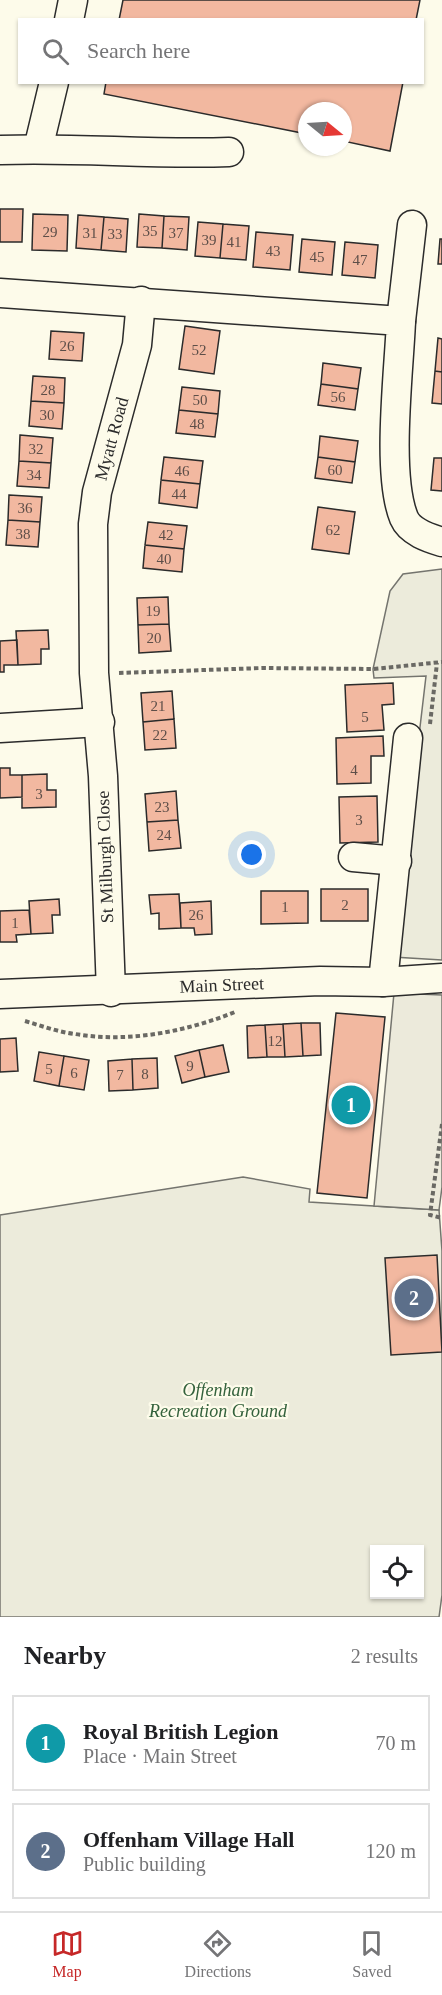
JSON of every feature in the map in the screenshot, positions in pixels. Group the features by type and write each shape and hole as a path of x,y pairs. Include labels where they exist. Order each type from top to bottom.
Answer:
{"street":[{"path":"69,18 73,0"},
{"path":"38,149 54,84"},
{"path":"0,150 74,148 185,154 229,152"},
{"path":"412,225 401,321 395,446 396,485 404,520 416,531 442,542"},
{"path":"0,293 141,301 401,321"},
{"name":"Myatt Road","path":"92,577 93,524 97,492 137,345 141,301"},
{"name":"St Milburgh Close","path":"92,577 94,673 100,722 111,992"},
{"path":"0,728 100,722"},
{"path":"382,982 397,861 408,738"},
{"path":"353,856 397,861"},
{"name":"Main Street","path":"0,994 111,992 320,981 382,982 442,978"}],"path":[{"path":"94,673 262,668 373,669 442,662"},
{"path":"21,1020 75,1034 114,1037 147,1035 203,1025 237,1011"},
{"path":"442,1124 430,1215 442,1218"}],"green space":[{"path":"442,569 442,960 393,957 426,676 374,678 373,669 390,591 403,574"},
{"name":"Offenham Recreation Ground","path":"243,1177 310,1189 309,1202 439,1210 442,1251 442,1595 439,1617 0,1617 0,1215"}],"shaded area":[{"path":"394,993 442,995 442,1187 439,1210 374,1206"}],"building":[{"path":"123,0 420,0 416,18 119,18"},
{"path":"106,84 403,84 390,151 352,143 352,102 298,102 298,132 104,94"},
{"path":"0,209 23,209 22,242 0,242"},
{"path":"33,214 68,215 67,251 32,250"},
{"path":"139,214 164,216 162,248 137,247"},
{"path":"78,215 104,217 101,250 76,248"},
{"path":"164,216 189,217 187,250 162,248"},
{"path":"104,217 128,219 126,252 101,250"},
{"path":"198,222 223,224 220,258 195,256"},
{"path":"223,224 249,226 246,260 220,258"},
{"path":"256,232 293,235 290,270 253,267"},
{"path":"302,239 335,242 332,275 299,272"},
{"path":"440,239 442,239 442,264 438,264"},
{"path":"345,242 378,245 375,278 342,275"},
{"path":"185,326 220,331 214,374 179,369"},
{"path":"51,331 84,333 82,361 49,359"},
{"path":"438,338 442,339 442,372 435,371"},
{"path":"323,363 361,368 358,389 321,384"},
{"path":"435,371 442,372 442,404 432,403"},
{"path":"33,376 65,378 64,403 31,401"},
{"path":"321,384 358,389 355,410 318,405"},
{"path":"182,387 220,391 218,414 179,410"},
{"path":"31,401 64,403 62,429 29,426"},
{"path":"179,410 218,414 215,437 176,433"},
{"path":"20,435 53,438 51,463 19,461"},
{"path":"320,436 358,441 355,462 318,457"},
{"path":"164,457 203,461 200,484 161,480"},
{"path":"318,457 355,462 352,483 315,478"},
{"path":"434,458 442,458 442,491 431,490"},
{"path":"19,461 51,463 49,488 17,486"},
{"path":"161,480 200,484 197,508 159,503"},
{"path":"9,495 42,497 40,522 8,520"},
{"path":"318,507 355,512 349,554 312,549"},
{"path":"8,520 40,522 38,547 6,545"},
{"path":"148,522 187,526 184,549 145,545"},
{"path":"145,545 184,549 182,572 143,568"},
{"path":"168,597 169,624 138,625 137,598"},
{"path":"169,624 171,651 139,653 138,625"},
{"path":"48,630 49,649 41,649 41,664 18,665 16,631"},
{"path":"17,640 18,665 4,665 4,672 0,672 0,641"},
{"path":"393,683 394,704 382,705 384,730 347,732 345,685"},
{"path":"172,691 174,719 143,722 141,693"},
{"path":"174,719 176,748 145,750 143,722"},
{"path":"383,736 384,756 371,756 371,783 337,784 336,738"},
{"path":"0,768 10,768 10,775 22,775 22,797 0,798"},
{"path":"47,774 47,790 56,790 56,807 22,808 22,775"},
{"path":"176,791 178,820 147,822 145,794"},
{"path":"377,796 378,842 340,843 339,797"},
{"path":"178,820 181,848 149,851 147,822"},
{"path":"321,889 368,889 368,921 321,921"},
{"path":"261,891 308,891 308,923 261,924"},
{"path":"179,894 181,928 159,929 159,913 151,914 149,895"},
{"path":"59,899 60,915 52,915 53,933 31,934 29,901"},
{"path":"211,901 212,934 195,935 194,928 181,928 180,903"},
{"path":"29,910 31,934 16,935 17,942 0,942 0,911"},
{"path":"336,1013 385,1017 367,1198 317,1193"},
{"path":"301,1023 303,1056 285,1057 283,1024"},
{"path":"301,1023 320,1023 321,1055 303,1056"},
{"path":"283,1024 285,1057 267,1057 265,1025"},
{"path":"265,1025 267,1057 248,1058 247,1026"},
{"path":"16,1038 18,1071 0,1072 0,1039"},
{"path":"223,1045 229,1072 205,1077 199,1050"},
{"path":"199,1050 205,1077 182,1083 175,1056"},
{"path":"39,1052 64,1056 59,1086 34,1081"},
{"path":"64,1056 89,1060 84,1090 59,1086"},
{"path":"157,1058 158,1088 133,1090 132,1059"},
{"path":"132,1059 133,1090 109,1091 108,1061"},
{"path":"437,1255 442,1352 391,1355 385,1258"}],"place":[{"name":"Royal British Legion","path":"351,1105"},
{"name":"Offenham Village Hall","path":"414,1298"}]}
